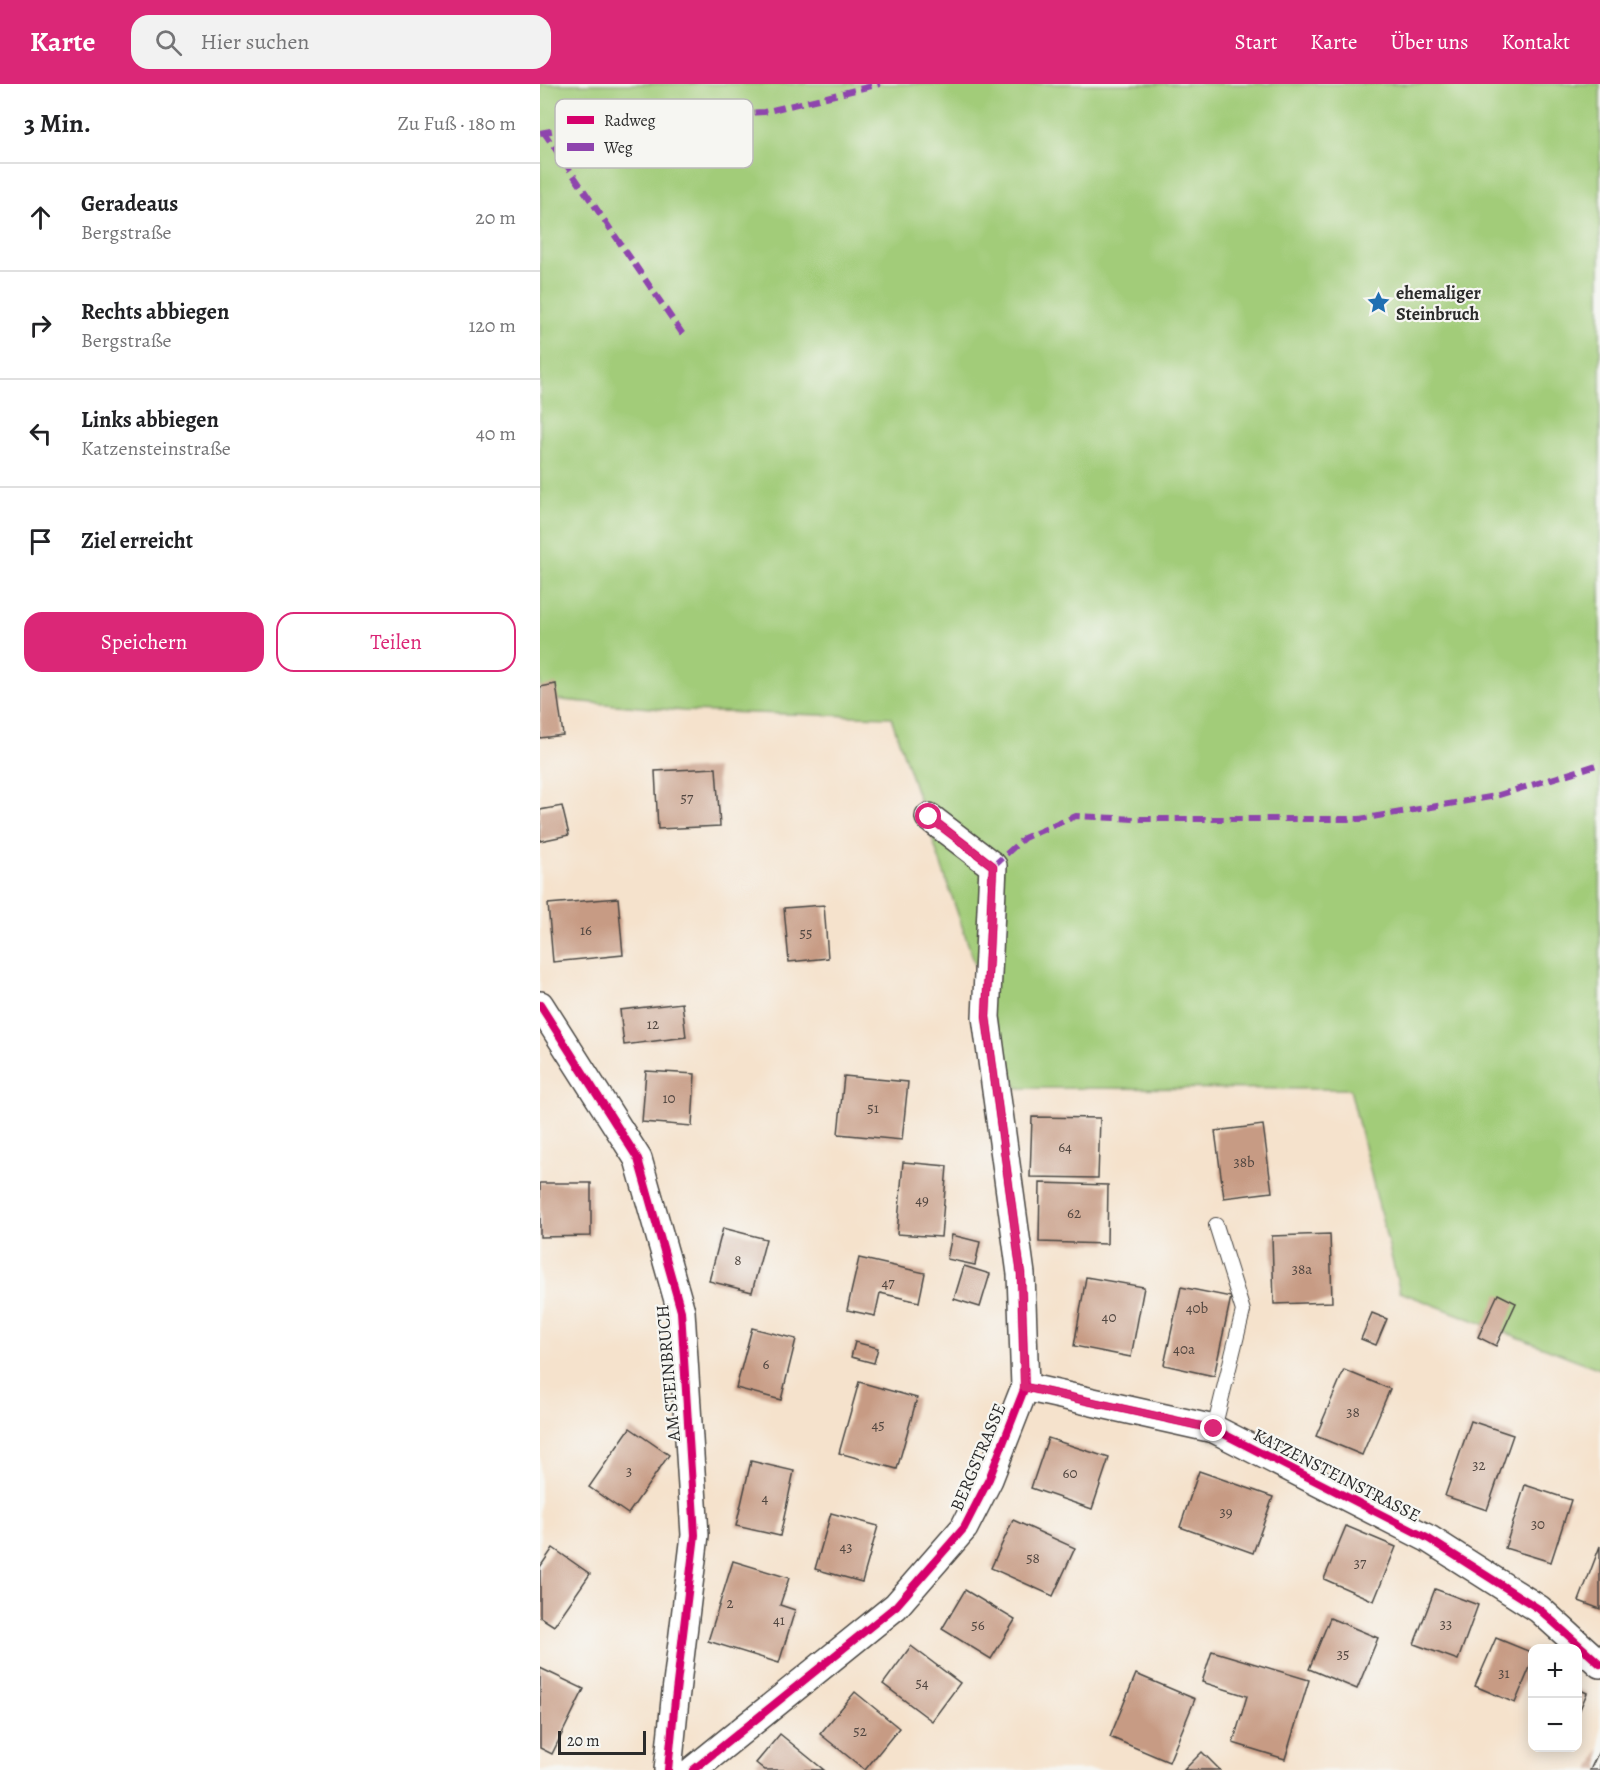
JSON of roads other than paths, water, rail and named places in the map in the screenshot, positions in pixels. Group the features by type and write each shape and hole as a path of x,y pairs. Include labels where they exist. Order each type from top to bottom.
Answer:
{"street":[{"name":"BERGSTRASSE","path":"693,1770 896,1606 964,1528 989,1479 1024,1387 1021,1274 986,1017 993,866 929,817"},
{"name":"AM STEINBRUCH","path":"540,1005 638,1159 681,1311 695,1535 668,1770"},
{"name":"KATZENSTEINSTRASSE","path":"1024,1387 1214,1429 1429,1539 1539,1609 1600,1664"}],"lane":[{"path":"1214,1429 1243,1311 1216,1225"}],"place":[{"name":"ehemaliger Steinbruch","path":"1378,303"}]}
